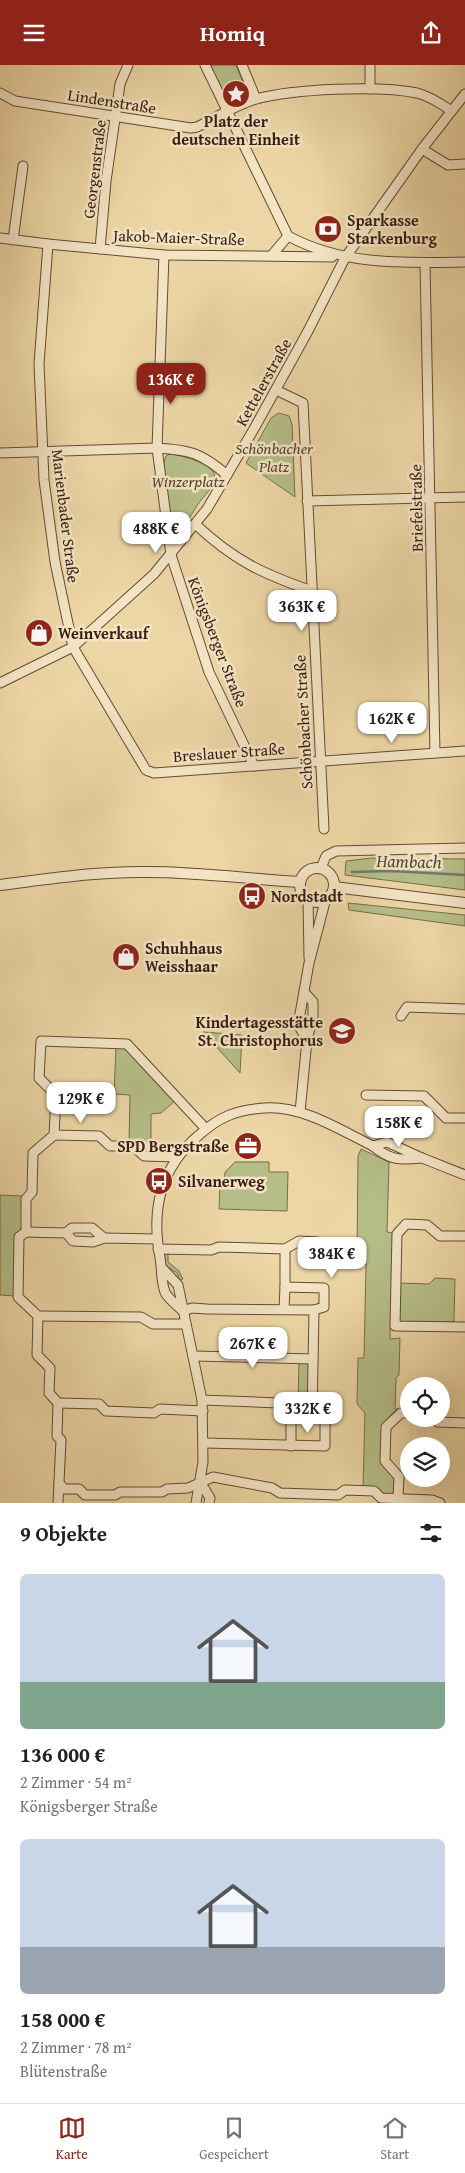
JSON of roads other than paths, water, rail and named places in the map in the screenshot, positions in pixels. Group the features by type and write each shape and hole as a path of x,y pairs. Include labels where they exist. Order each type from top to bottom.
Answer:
{"street":[{"name":"Georgenstraße","path":"100,249 106,181 120,84 128,65"},
{"path":"205,65 288,236 310,247 345,258 426,263 465,261"},
{"path":"242,65 256,99"},
{"path":"370,65 370,89"},
{"name":"Lindenstraße","path":"0,93 15,101 190,128 197,127 256,99 304,93 370,89 416,93 438,101 450,111"},
{"name":"Kettelerstraße","path":"0,683 73,647 154,574 207,509 276,390 345,258 422,149 465,94"},
{"path":"422,149 448,165 465,165"},
{"path":"13,240 23,166"},
{"path":"272,255 288,236"},
{"name":"Jakob-Maier-Straße","path":"0,238 48,245 164,255 272,255 345,258"},
{"name":"Marienbader Straße","path":"48,245 39,364 42,452 54,554 73,647 146,770"},
{"name":"Königsberger Straße","path":"164,255 157,447 170,555 210,673 254,765"},
{"name":"Briefelstraße","path":"426,263 436,753"},
{"name":"Schönbacher Straße","path":"276,390 303,403 306,501 324,829"},
{"path":"0,453 157,447 197,454 227,475"},
{"path":"306,501 465,497"},
{"path":"195,524 219,547 248,566 312,591"},
{"name":"Breslauer Straße","path":"146,770 154,773 465,751"},
{"path":"321,868 326,856 336,851 465,848"},
{"path":"326,898 317,901 308,899 302,892 300,883 302,877 310,869 321,868 330,873 334,887"},
{"path":"0,885 48,879 147,872 218,874 300,883"},
{"path":"307,1040 300,1024 309,963 326,898 334,887"},
{"path":"334,887 465,903"},
{"path":"308,899 309,963"},
{"path":"300,1112 307,1040 314,1008 311,999 305,993"},
{"path":"401,1016 406,1007 465,1009"},
{"path":"54,1135 56,1095 39,1077 41,1041 127,1044 206,1129"},
{"path":"366,1095 424,1096 446,1118 465,1118"},
{"path":"183,1311 165,1293 157,1239 159,1199 168,1171 177,1157 206,1129 227,1115 242,1111 281,1108 300,1112 373,1146 398,1161 422,1158 465,1175"},
{"path":"26,1232 26,1199 32,1192 33,1153 54,1135 99,1136 110,1146 133,1146 144,1156 177,1157"},
{"path":"465,1236 440,1236 427,1225 406,1224 397,1234 395,1326 465,1327"},
{"path":"104,1238 92,1228 72,1228 66,1233 26,1232 19,1237 18,1297 38,1316 141,1317 153,1325 186,1324"},
{"path":"66,1233 73,1241 93,1242 104,1238 157,1239"},
{"path":"158,1249 208,1250 219,1247 286,1249 299,1241 317,1242"},
{"path":"284,1309 286,1249"},
{"path":"162,1268 178,1285 202,1400 204,1443 201,1483 196,1503"},
{"path":"183,1311 192,1308 314,1310 324,1307 324,1288 285,1287"},
{"path":"312,1417 314,1310"},
{"path":"38,1316 37,1355 50,1368 49,1393 58,1403 57,1436 61,1440 58,1503"},
{"path":"193,1356 313,1359"},
{"path":"202,1400 279,1403 291,1416 291,1445"},
{"path":"58,1403 99,1405 106,1411 154,1413 160,1409 203,1411"},
{"path":"398,1499 399,1477 386,1461 386,1427 400,1414"},
{"path":"204,1443 325,1446 325,1417 291,1416"},
{"path":"450,1422 465,1423"},
{"path":"59,1483 64,1489 79,1489 85,1495 115,1495 120,1492 162,1492 167,1489 188,1488 213,1477 272,1488 280,1493 338,1495 345,1490 374,1491 381,1498 432,1499 440,1503"},
{"path":"201,1483 210,1498 209,1503"}],"waterway":[{"name":"Hambach","path":"352,872 391,871 465,875"}],"place":[{"name":"Platz der deutschen Einheit","path":"236,94"},
{"name":"Sparkasse Starkenburg","path":"328,229"},
{"name":"Weinverkauf","path":"39,633"},
{"name":"Nordstadt","path":"252,896"},
{"name":"Schuhhaus Weisshaar","path":"126,957"},
{"name":"Kindertagesstätte St. Christophorus","path":"342,1031"},
{"name":"SPD Bergstraße","path":"248,1146"},
{"name":"Silvanerweg","path":"159,1181"}],"park label":[{"name":"Schönbacher Platz","path":"274,457"},
{"name":"Winzerplatz","path":"188,481"}]}
